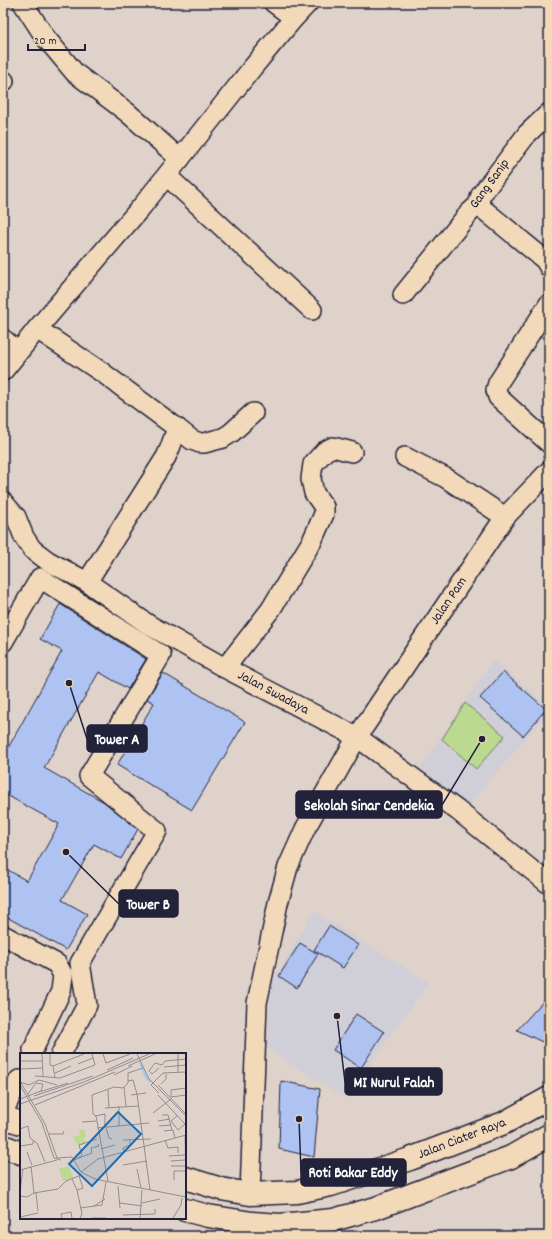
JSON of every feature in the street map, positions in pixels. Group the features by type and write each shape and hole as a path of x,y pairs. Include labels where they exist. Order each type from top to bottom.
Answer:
{"main road":[{"name":"Jalan Ciater Raya","path":"186,1178 221,1189 250,1194 297,1192 331,1185 410,1159 504,1123 549,1098"},
{"path":"3,1117 20,1123"},
{"path":"186,1210 208,1216 252,1223 278,1230 333,1220 376,1208 511,1157 549,1135"},
{"path":"3,1146 20,1153"},
{"path":"226,1219 239,1236"}],"street":[{"path":"23,3 45,37 75,73 128,113 180,159"},
{"path":"274,3 294,18"},
{"path":"3,371 37,329 143,206 294,18 308,3"},
{"name":"Gang Sanip","path":"403,294 469,213 478,205 481,195 526,134 549,113"},
{"path":"167,176 312,310"},
{"path":"478,205 544,260 549,267"},
{"path":"549,304 498,383 496,390 498,397 549,443"},
{"path":"37,329 102,373 192,440 200,443 211,442 223,438 231,433 252,413"},
{"path":"3,339 18,352"},
{"path":"87,582 166,458 177,428"},
{"path":"225,668 271,609 312,541 324,514 324,507 314,493 311,479 313,464 325,451 333,447 352,452"},
{"path":"405,458 446,478 504,517"},
{"name":"Jalan Pam","path":"250,1194 257,1003 278,903 288,867 305,829 357,738 504,517 549,471"},
{"name":"Jalan Swadaya","path":"3,502 16,517 24,537 32,549 48,561 87,582 149,625 225,668 357,738 457,810 549,884"},
{"path":"3,642 40,578 161,655 89,776 157,831 80,963 86,1005 62,1053"},
{"path":"3,936 57,964 63,975 62,991 33,1050"},
{"path":"3,1112 19,1080"}],"shaded area":[{"path":"493,661 549,706 549,711 468,806 420,768"},
{"path":"314,911 428,982 346,1099 267,1048 271,984"}],"green space":[{"path":"465,703 505,736 476,769 442,739"}],"building":[{"path":"60,604 146,659 128,689 99,672 44,768 104,802 138,829 121,859 94,844 62,900 87,914 66,950 3,915 3,867 27,881 59,824 3,793 3,745 8,748 62,651 40,639"},
{"path":"503,672 546,709 523,736 480,698"},
{"path":"163,673 245,722 192,810 117,765 154,703 147,699"},
{"path":"329,926 358,945 343,968 314,950"},
{"path":"300,943 318,954 297,988 279,976"},
{"path":"549,995 549,1045 517,1030"},
{"path":"356,1014 384,1032 361,1068 333,1050"},
{"path":"281,1081 320,1089 314,1157 279,1149"}],"place":[{"name":"Tower A","path":"69,683"},
{"name":"Sekolah Sinar Cendekia","path":"482,739"},
{"name":"Tower B","path":"66,852"},
{"name":"MI Nurul Falah","path":"337,1016"},
{"name":"Roti Bakar Eddy","path":"299,1119"}]}
